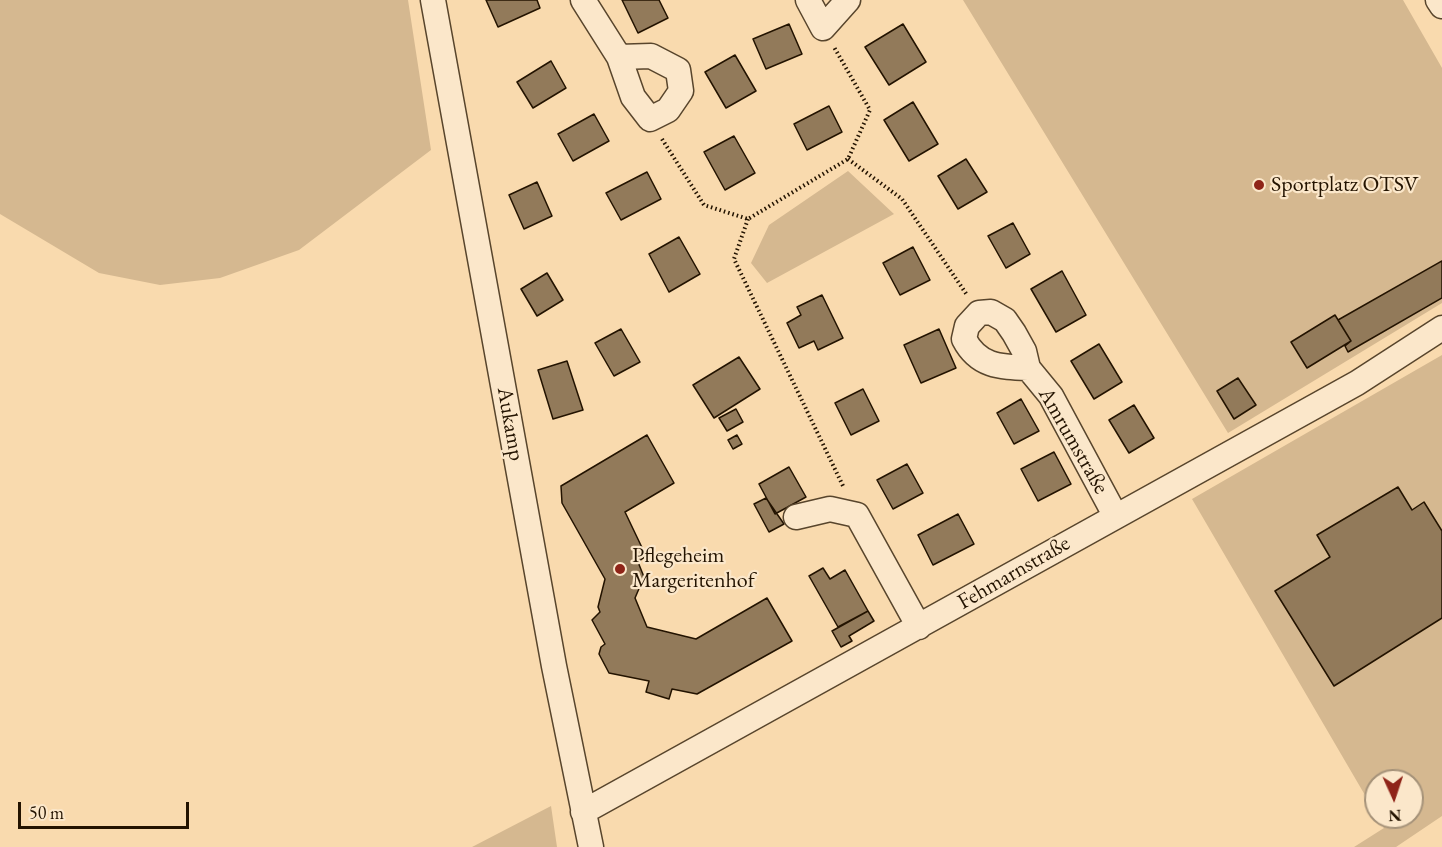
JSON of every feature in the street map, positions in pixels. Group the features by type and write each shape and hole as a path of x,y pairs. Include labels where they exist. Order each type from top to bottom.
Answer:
{"street":[{"name":"Aukamp","path":"433,0 591,847"},
{"path":"583,0 619,57 633,98 650,119 668,110 681,91 678,70 651,56 619,57"},
{"path":"808,0 823,28 848,0"},
{"path":"1438,0 1442,6"},
{"name":"Amrumstraße","path":"1028,368 992,364 973,355 964,339 968,326 979,313 991,312 1005,320 1024,351 1028,368 1051,396 1115,515"},
{"name":"Fehmarnstraße","path":"583,812 1357,382 1442,328"},
{"path":"796,517 830,509 857,515 919,627"}],"path":[{"path":"823,28 870,110 848,159 748,219 734,259 857,515"},
{"path":"650,119 704,205 748,219"},
{"path":"848,159 902,199 979,313"}],"shaded area":[{"path":"0,0 408,0 431,150 299,250 220,278 160,285 99,273 0,214"},
{"name":"Sportplatz OTSV","path":"963,0 1403,0 1442,68 1442,303 1228,433"},
{"path":"848,171 894,214 767,283 751,263 769,225"},
{"path":"1442,355 1442,816 1424,828 1424,769 1364,769 1364,793 1192,499"},
{"path":"551,806 557,847 472,847"},
{"path":"1382,829 1423,829 1396,847 1354,847"}],"building":[{"path":"486,0 537,0 540,8 498,27"},
{"path":"622,0 659,0 668,18 638,33"},
{"path":"789,24 802,54 766,69 753,39"},
{"path":"903,24 926,62 889,85 865,47"},
{"path":"735,55 756,91 726,108 705,72"},
{"path":"551,61 566,88 533,108 517,82"},
{"path":"913,102 938,144 909,161 884,120"},
{"path":"829,106 842,132 807,150 794,124"},
{"path":"594,114 609,141 573,161 558,134"},
{"path":"734,136 755,173 725,190 704,152"},
{"path":"966,159 987,192 958,209 938,176"},
{"path":"647,172 661,199 621,220 606,193"},
{"path":"537,182 552,216 524,229 509,195"},
{"path":"1013,223 1030,254 1006,268 988,236"},
{"path":"679,237 700,274 669,292 649,254"},
{"path":"913,247 930,280 900,295 883,263"},
{"path":"1442,261 1442,298 1348,352 1345,346 1351,341 1338,320"},
{"path":"1062,271 1086,315 1056,332 1031,289"},
{"path":"547,273 563,300 537,316 521,289"},
{"path":"822,295 843,338 818,350 814,341 799,348 787,323 801,315 797,307"},
{"path":"1335,315 1351,341 1307,368 1291,342"},
{"path":"621,329 640,362 614,376 595,343"},
{"path":"939,329 956,368 921,383 904,345"},
{"path":"1099,344 1122,382 1094,399 1071,361"},
{"path":"739,357 760,389 714,418 693,385"},
{"path":"567,361 583,410 553,419 538,370"},
{"path":"1238,378 1256,405 1234,419 1217,391"},
{"path":"863,389 879,421 851,435 835,403"},
{"path":"1021,399 1039,431 1014,444 997,413"},
{"path":"1134,405 1154,438 1129,453 1109,420"},
{"path":"736,409 743,422 727,431 719,418"},
{"name":"Pflegeheim Margeritenhof","path":"647,435 674,483 625,512 646,556 638,562 644,577 635,598 647,627 696,639 767,598 792,641 697,694 672,689 669,699 646,692 649,681 609,673 599,654 601,647 605,644 592,620 600,612 598,607 605,579 562,503 561,486"},
{"path":"737,435 742,444 733,449 728,440"},
{"path":"1054,452 1071,484 1038,501 1021,469"},
{"path":"907,464 923,493 893,509 877,480"},
{"path":"789,467 806,497 775,514 759,484"},
{"path":"1398,487 1412,510 1424,502 1442,531 1442,618 1334,686 1275,591 1330,557 1317,535"},
{"path":"766,498 784,524 769,532 754,504"},
{"path":"958,514 974,544 933,565 918,535"},
{"path":"823,568 830,579 845,570 868,611 838,627 809,576"},
{"path":"868,611 874,621 849,636 852,641 841,647 832,631"}],"place":[{"name":"Sportplatz OTSV","path":"1259,185"},
{"name":"Pflegeheim Margeritenhof","path":"620,569"}]}
